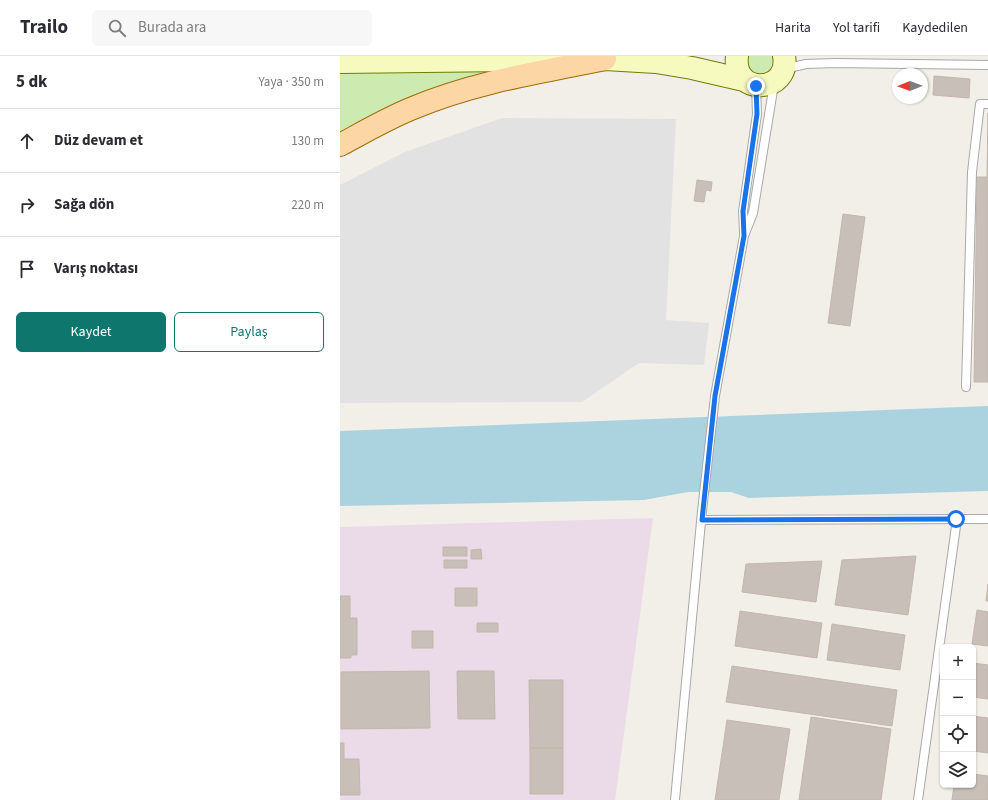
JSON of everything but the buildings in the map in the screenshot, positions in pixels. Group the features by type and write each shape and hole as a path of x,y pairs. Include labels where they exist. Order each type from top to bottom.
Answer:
{"main road":[{"path":"340,145 413,108 452,94 493,81 605,59"}],"street":[{"path":"737,56 736,65 739,73 768,74"},
{"path":"340,62 605,59 656,62 692,68 768,74"}],"lane":[{"path":"768,74 806,64 988,65"},
{"path":"744,236 743,211 757,114 768,74"},
{"path":"675,800 715,396 744,236 753,213 768,74"},
{"path":"966,387 972,172 980,104 988,104"},
{"path":"702,516 988,519"},
{"path":"918,800 956,519"}],"shaded area":[{"path":"502,118 676,119 666,320 709,323 704,365 639,363 582,402 340,403 340,185 405,152"},
{"path":"653,518 615,800 340,800 340,527"}],"green space":[{"path":"743,56 774,56 775,65 769,75 752,77"},
{"path":"502,69 340,134 340,70"}],"water":[{"path":"988,406 988,491 749,498 731,492 688,492 644,500 340,506 340,431"}],"route":[{"path":"756,86 757,114 743,211 744,236 715,396 702,520 956,519"}]}
